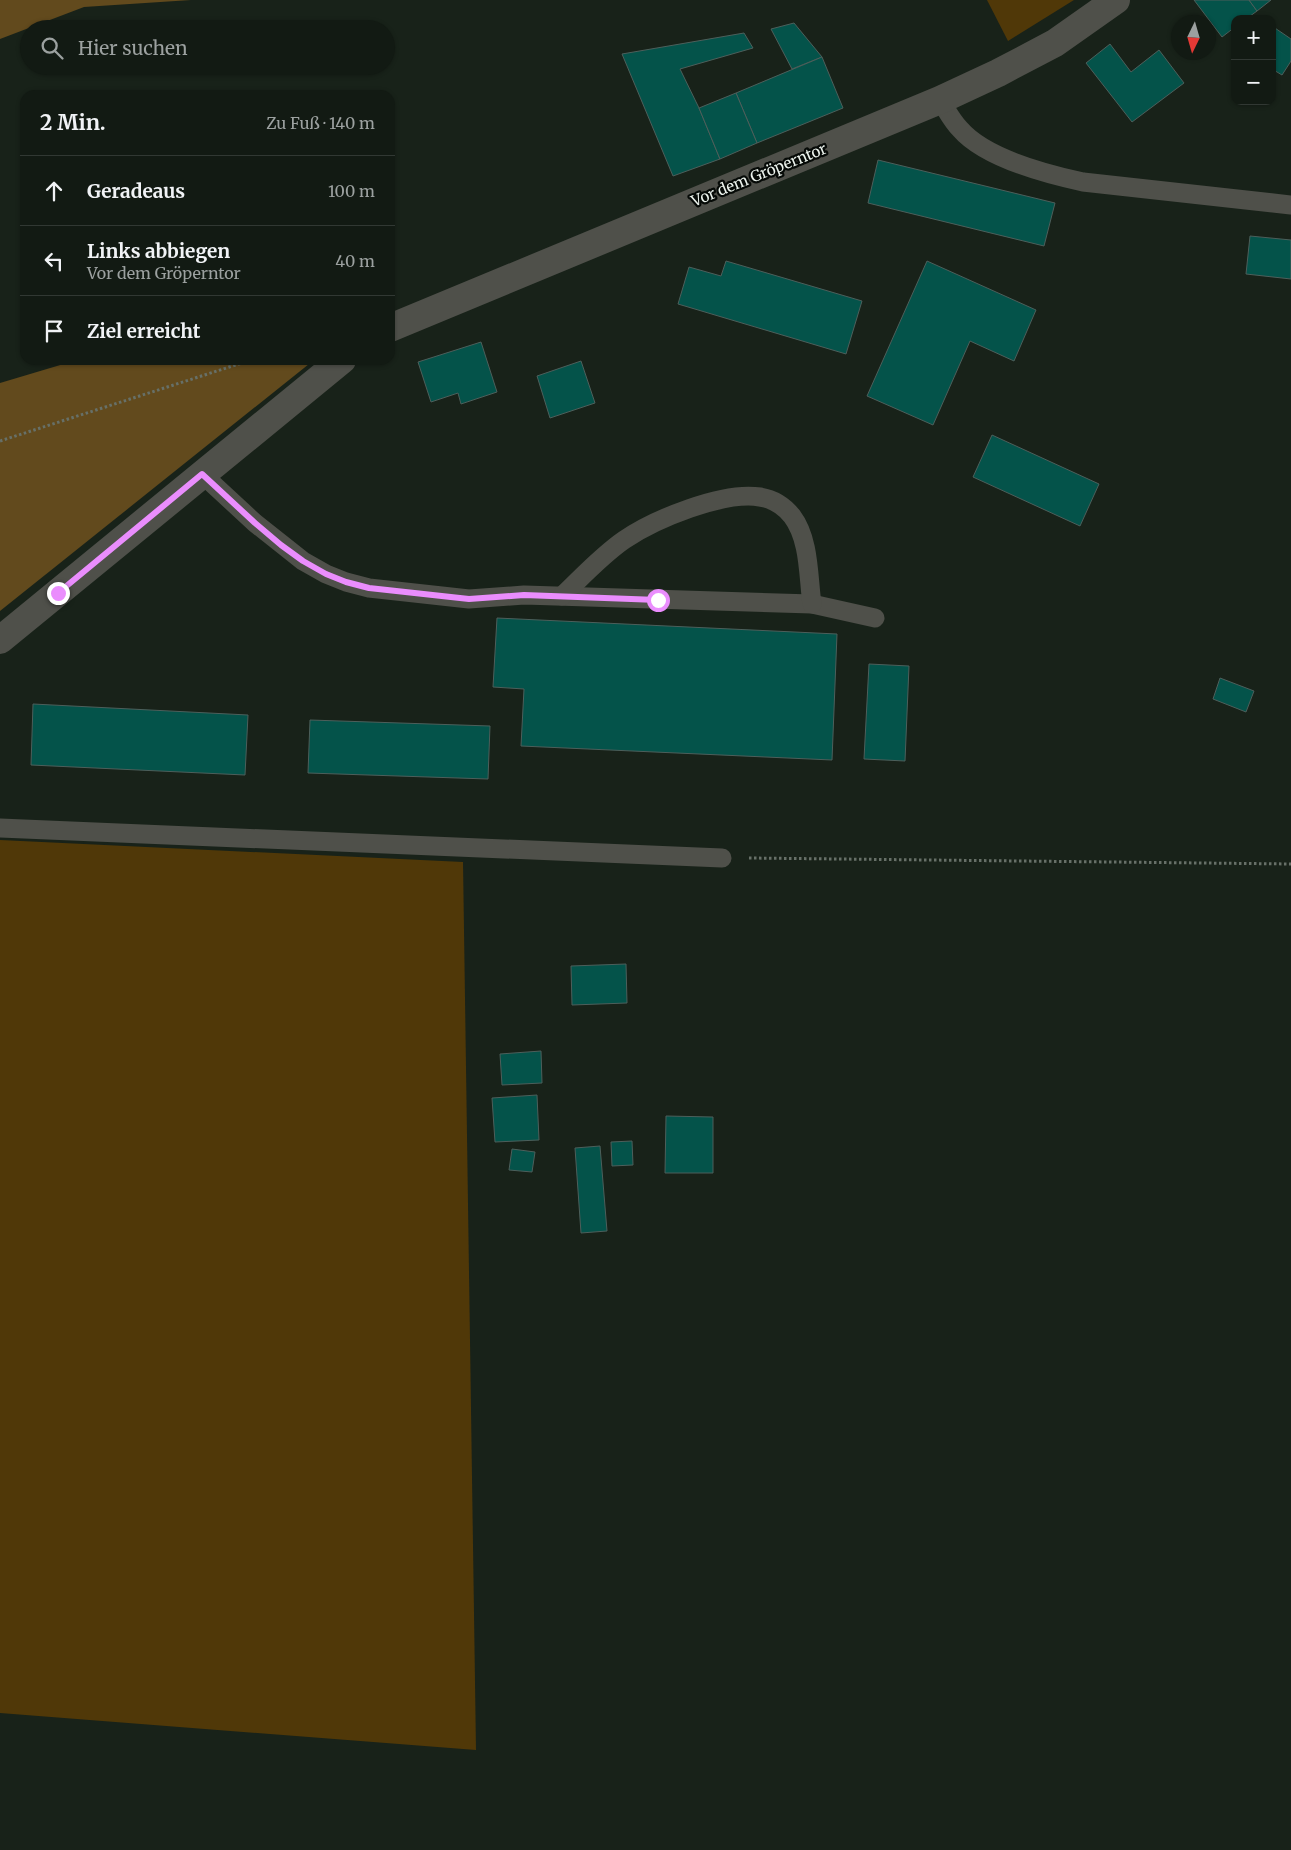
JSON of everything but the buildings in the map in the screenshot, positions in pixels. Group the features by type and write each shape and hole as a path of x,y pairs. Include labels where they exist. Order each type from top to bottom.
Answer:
{"street":[{"name":"Vor dem Gröperntor","path":"395,326 940,100 998,73 1055,42 1116,0"},
{"path":"0,640 336,365"}],"lane":[{"path":"940,100 960,129 972,139 1007,160 1055,176 1082,182 1291,205"},
{"path":"202,474 281,545 310,565 346,582 369,588 469,599 524,595 812,604 875,618"},
{"path":"562,596 606,554 641,530 706,503 746,496 775,501 785,508 797,524 804,540 812,604"},
{"path":"0,828 722,858"}],"path":[{"path":"0,441 236,365"},
{"path":"722,858 1291,864"}],"shaded area":[{"path":"0,0 191,0 84,7 50,20 20,20 20,31 0,39"},
{"path":"987,0 1074,0 1008,41"},
{"path":"60,365 308,365 0,611 0,383"},
{"path":"0,840 463,862 476,1750 0,1713"}],"route":[{"path":"58,593 202,474 281,545 303,561 326,574 346,582 369,588 469,599 524,595 658,600"}]}
